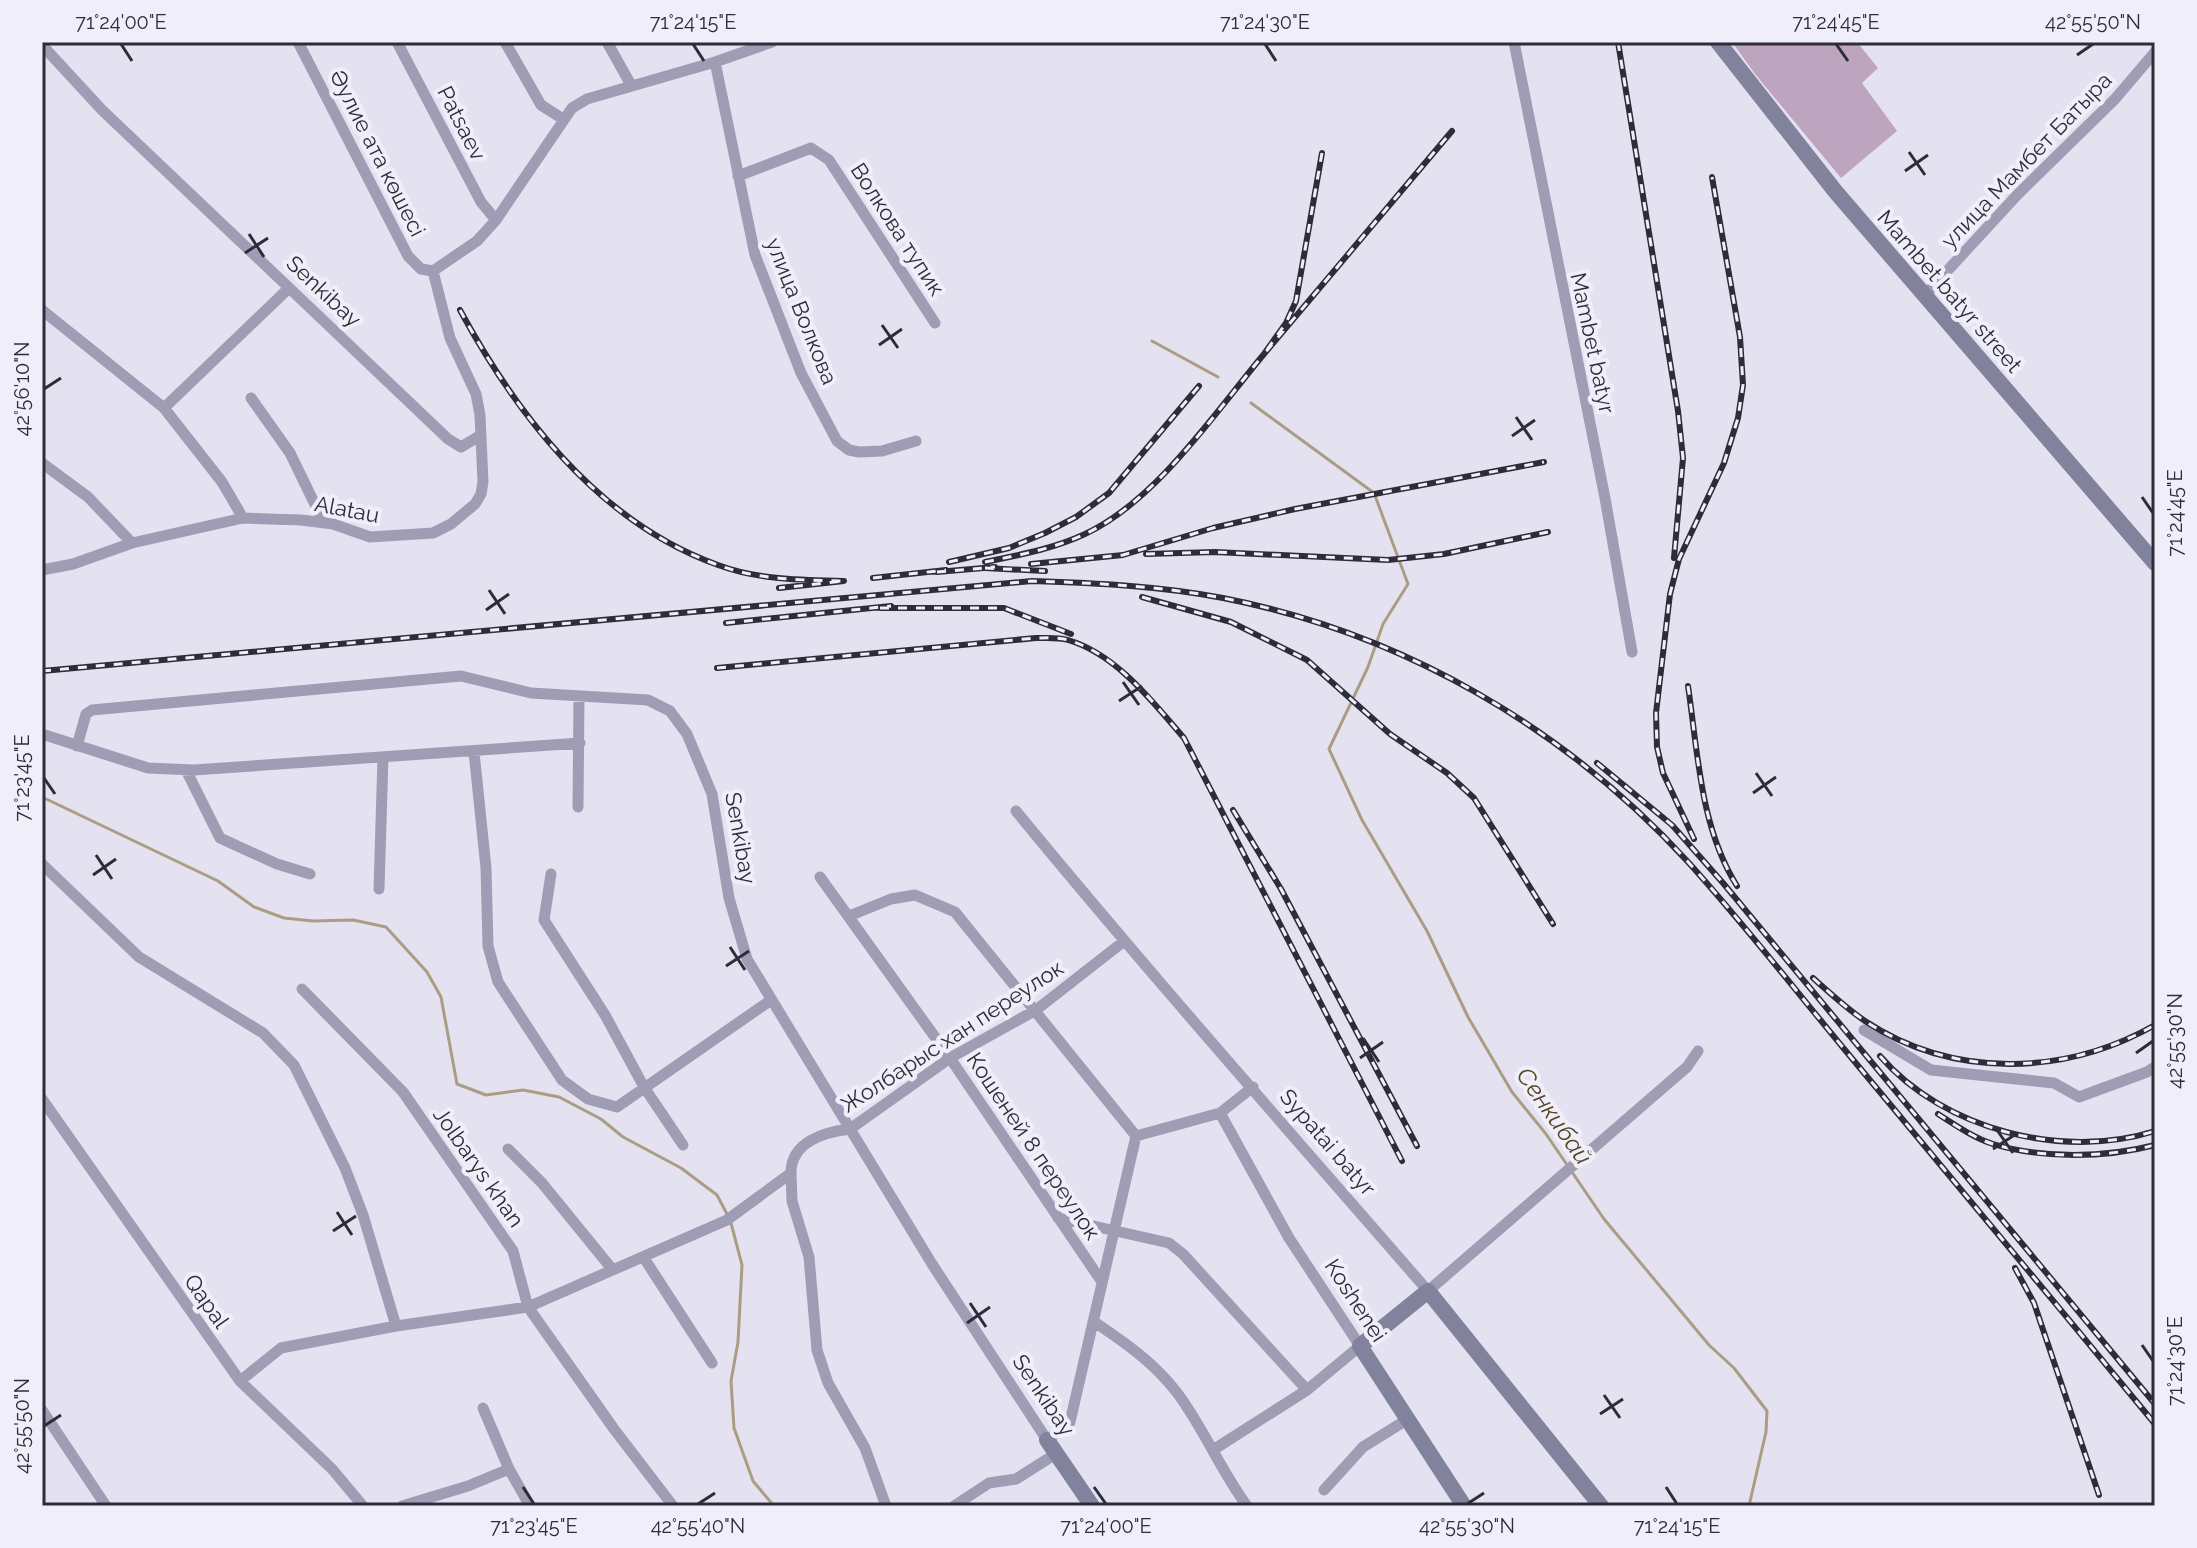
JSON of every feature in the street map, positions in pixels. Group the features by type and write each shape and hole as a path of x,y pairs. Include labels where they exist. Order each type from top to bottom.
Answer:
{"main road":[{"name":"Mambet batyr street","path":"1718,42 1835,191 2155,563"},
{"path":"1360,1346 1428,1291"},
{"name":"Sypatai batyr","path":"1428,1291 1601,1506"},
{"name":"Koshenei","path":"1360,1346 1464,1506"},
{"name":"Senkibay","path":"1052,1446 1092,1506"}],"street":[{"name":"Әулие ата көшесі","path":"298,42 408,256 421,269 433,271"},
{"name":"Patsaev","path":"397,42 481,202 496,220"},
{"path":"505,42 541,105 563,119"},
{"path":"607,42 631,85"},
{"path":"433,271 477,241 496,220 572,108 587,99 772,42"},
{"name":"Mambet batyr","path":"1514,42 1632,652"},
{"name":"Senkibay","path":"42,45 102,110 448,439 461,447 481,435"},
{"name":"улица Мамбет Батыра","path":"1925,295 2018,194 2115,99 2155,52"},
{"name":"улица Волкова","path":"715,62 755,255 801,373 837,441 849,450 859,452 882,451 916,441"},
{"name":"Волкова тупик","path":"738,176 811,148 829,160 935,323"},
{"name":"Alatau","path":"42,570 73,564 132,543 243,518 324,523 370,537 433,533 451,524 475,504 481,494 481,435 476,394 450,338 433,271"},
{"path":"164,408 289,288"},
{"path":"42,310 164,408 222,482 243,518"},
{"path":"251,398 290,453 324,523"},
{"path":"42,463 88,497 132,543"},
{"name":"Senkibay","path":"77,746 86,714 92,710 461,676 531,693 648,700 670,711 687,734 712,794 729,898 747,959 932,1264 1052,1446"},
{"path":"578,807 579,696"},
{"path":"45,735 148,768 186,770 580,743"},
{"path":"474,752 486,868 488,946 498,982 562,1080 588,1099 617,1107 771,1000"},
{"path":"379,889 383,757"},
{"path":"186,770 220,838 277,864 310,874"},
{"name":"Sypatai batyr","path":"1016,811 1123,942 1253,1087 1428,1291"},
{"path":"42,864 139,957 263,1033 294,1065 345,1168 363,1215 396,1326"},
{"path":"551,874 544,920 605,1015 644,1087 683,1145"},
{"name":"Кошеней 8 переулок","path":"820,877 950,1058 1102,1282"},
{"path":"849,916 891,899 915,895 955,912 1136,1136"},
{"name":"Жолбарыс хан переулок","path":"240,1381 281,1348 396,1326 528,1307 727,1220 791,1173 791,1162 797,1151 808,1142 830,1131 850,1129 950,1058 1036,1010 1123,942"},
{"name":"Jolbarys khan","path":"302,989 403,1092 513,1251 528,1307 673,1506"},
{"path":"1864,1030 1931,1070 2054,1083 2079,1097 2155,1067"},
{"path":"1428,1291 1687,1067 1698,1051"},
{"path":"1136,1136 1220,1113 1253,1087"},
{"name":"Qapal","path":"42,1099 240,1381 332,1469 363,1506"},
{"name":"Koshenei","path":"1220,1113 1289,1238 1360,1346"},
{"path":"954,1506 989,1483 1016,1479 1052,1446 1070,1422 1136,1136"},
{"path":"508,1149 542,1183 612,1269"},
{"path":"791,1173 792,1201 809,1257 817,1350 828,1383 865,1448 886,1506"},
{"path":"1058,1218 1169,1243 1183,1254 1307,1390"},
{"path":"644,1258 712,1363"},
{"path":"1093,1321 1143,1356 1178,1393 1247,1506"},
{"path":"1213,1450 1307,1390 1360,1346"},
{"path":"483,1408 509,1469 530,1506"},
{"path":"42,1410 106,1506"},
{"path":"1324,1490 1363,1447 1408,1419"},
{"path":"402,1506 468,1486 509,1469"}],"shaded area":[{"path":"1732,42 1857,42 1878,68 1862,83 1897,131 1841,178"}],"waterway":[{"path":"1152,341 1218,377"},
{"name":"Сенкибай","path":"1251,403 1374,493 1408,584 1383,624 1368,667 1329,749 1362,820 1427,931 1468,1017 1512,1092 1546,1134 1604,1219 1709,1345 1734,1368 1767,1411 1766,1432 1749,1506"},
{"path":"42,797 218,881 254,907 284,918 353,920 386,927 427,972 441,997 457,1084 486,1095 523,1090 559,1097 681,1168 717,1195 728,1216"},
{"path":"731,1223 742,1265 738,1342 731,1381 734,1428 753,1481 774,1506"}],"railway":[{"path":"1618,42 1678,411 1683,458 1674,558"},
{"path":"1322,153 1296,301 1286,323 1264,354 1452,131"},
{"path":"1694,839 1663,773 1657,747 1656,713 1670,594 1679,559 1724,463 1738,418 1743,385 1740,337 1712,177"},
{"path":"460,310 508,389 536,427 566,462 636,522 675,546 733,570 780,578 844,581 779,588"},
{"path":"985,562 1061,544 1111,519 1160,478 1264,354"},
{"path":"949,562 1009,548 1076,517 1109,493 1199,386"},
{"path":"1031,564 1123,555 1213,528 1295,509 1544,462"},
{"path":"1146,554 1215,552 1388,560 1444,554 1548,532"},
{"path":"937,572 995,567"},
{"path":"985,568 1045,571"},
{"path":"873,578 946,570"},
{"path":"42,671 1032,581 1128,586 1223,598 1289,614 1354,635 1417,662 1477,693 1535,729 1641,814 1729,909 2155,1424"},
{"path":"1142,597 1231,622 1307,660 1390,734 1447,773 1474,798 1553,924"},
{"path":"726,623 891,606"},
{"path":"880,608 1004,608 1071,634"},
{"path":"717,668 1036,638 1068,640 1102,656 1132,680 1184,738 1402,1161"},
{"path":"1688,686 1708,814 1715,839 1737,886"},
{"path":"1597,763 1672,825 1723,883 2155,1404"},
{"path":"1233,810 1281,889 1417,1146"},
{"path":"1813,978 1858,1016 1899,1040 1935,1053 1972,1061 2009,1064 2084,1054 2120,1042 2155,1025"},
{"path":"1880,1056 1906,1082 1937,1103 1971,1120 2007,1132 2044,1140 2082,1142 2119,1139 2155,1131"},
{"path":"1938,1114 1986,1141 2032,1152 2095,1154 2155,1145"},
{"path":"2015,1268 2034,1303 2099,1495"}]}
